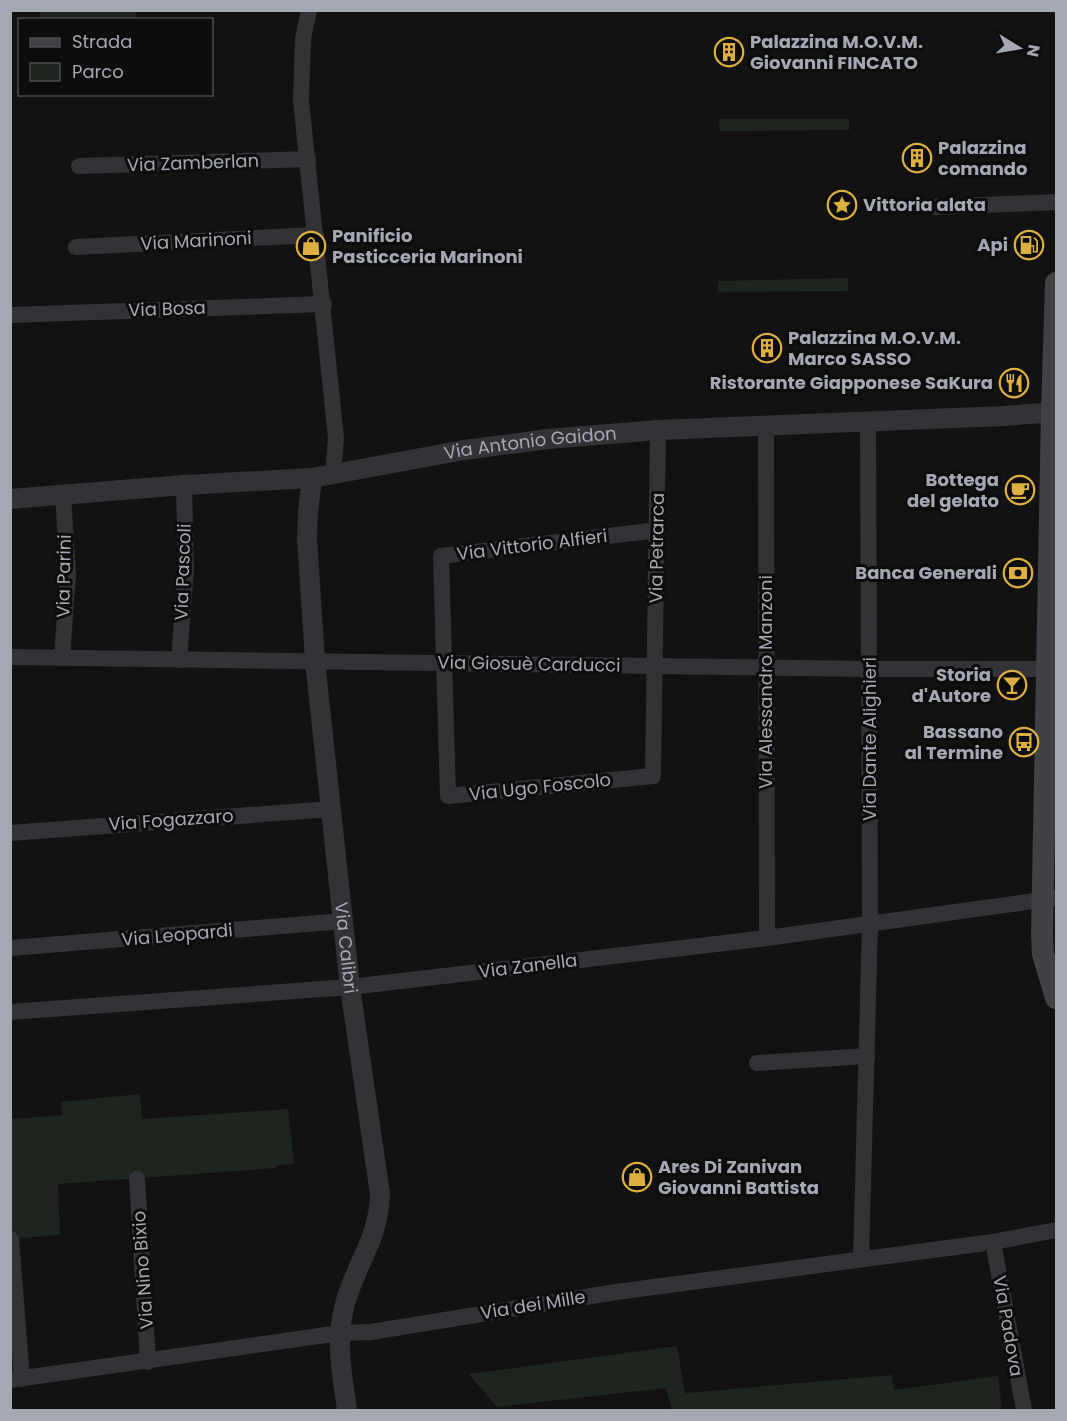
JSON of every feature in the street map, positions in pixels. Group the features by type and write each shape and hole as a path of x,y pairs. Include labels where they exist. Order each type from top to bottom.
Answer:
{"main road":[{"path":"1056,284 1048,669 1050,899 1044,954 1056,998"}],"street":[{"path":"309,10 303,39 301,101 324,304 336,438 333,474"},
{"name":"Via Zamberlan","path":"79,166 308,159"},
{"path":"936,207 1056,202"},
{"name":"Via Marinoni","path":"76,247 316,235"},
{"name":"Via Bosa","path":"10,315 324,304"},
{"name":"Via Antonio Gaidon","path":"10,499 184,485 312,478 475,448 548,438 658,430 1054,412"},
{"name":"Via Dante Alighieri","path":"861,1259 870,924 868,422"},
{"name":"Via Alessandro Manzoni","path":"766,426 767,938"},
{"name":"Via Petrarca","path":"655,665 658,430"},
{"name":"Via Calibri","path":"312,478 307,538 315,661 350,987 380,1194 377,1226 347,1296 340,1333 340,1360 347,1410"},
{"name":"Via Pascoli","path":"179,660 186,567 184,485"},
{"name":"Via Parini","path":"62,658 68,573 63,494"},
{"name":"Via Vittorio Alfieri","path":"443,663 441,556 658,530"},
{"name":"Via Giosuè Carducci","path":"10,657 870,669 1048,669"},
{"name":"Via Ugo Foscolo","path":"443,663 448,796 653,776 655,665"},
{"name":"Via Fogazzaro","path":"10,833 331,809"},
{"name":"Via Zanella","path":"10,1012 350,987 767,938 1050,899"},
{"name":"Via Leopardi","path":"10,948 344,921"},
{"path":"757,1063 867,1056"},
{"name":"Via Nino Bixio","path":"137,1179 148,1362"},
{"name":"Via dei Mille","path":"16,1379 340,1333 371,1332 616,1292 993,1242 1056,1230"},
{"path":"12,1239 16,1379"},
{"name":"Via Padova","path":"993,1242 1024,1410"}],"green space":[{"path":"40,11 136,11 136,18 40,18"},
{"path":"719,119 849,119 849,130 720,131"},
{"path":"848,278 848,291 718,292 718,281"},
{"path":"140,1094 142,1119 288,1109 294,1164 276,1165 276,1168 58,1184 60,1235 11,1239 11,1119 62,1115 61,1102"},
{"path":"677,1346 685,1393 892,1375 894,1390 998,1376 1002,1409 672,1410 666,1388 497,1407 469,1374"}],"place":[{"name":"Palazzina M.O.V.M. Giovanni FINCATO","path":"729,52"},
{"name":"Palazzina comando","path":"917,158"},
{"name":"Vittoria alata","path":"842,205"},
{"name":"Api","path":"1029,245"},
{"name":"Panificio Pasticceria Marinoni","path":"311,246"},
{"name":"Palazzina M.O.V.M. Marco SASSO","path":"767,348"},
{"name":"Ristorante Giapponese SaKura","path":"1014,383"},
{"name":"Bottega del gelato","path":"1020,490"},
{"name":"Banca Generali","path":"1018,573"},
{"name":"Storia d'Autore","path":"1012,685"},
{"name":"Bassano al Termine","path":"1024,742"},
{"name":"Ares Di Zanivan Giovanni Battista","path":"637,1177"}]}
